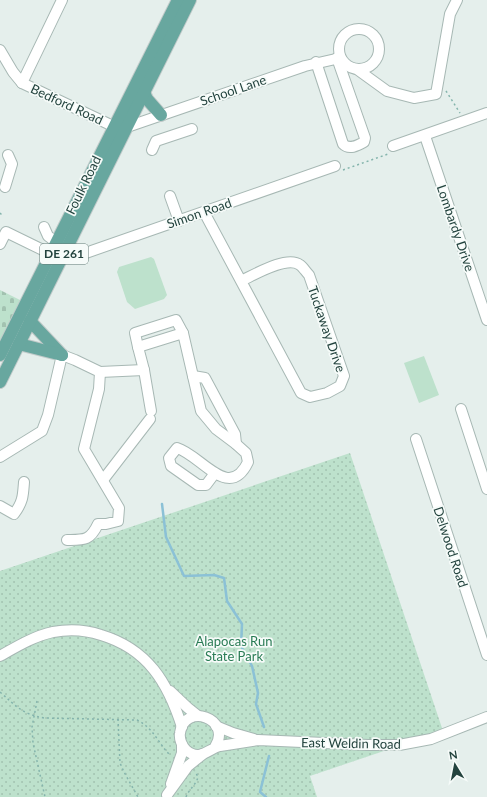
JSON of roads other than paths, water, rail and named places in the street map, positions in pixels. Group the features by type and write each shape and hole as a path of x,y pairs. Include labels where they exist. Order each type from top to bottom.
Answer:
{"main road":[{"name":"Foulk Road","path":"0,382 30,321 57,255 56,242 178,0"},
{"name":"Foulk Road","path":"0,355 127,127 190,0"},
{"path":"144,92 147,99 161,115"},
{"path":"30,321 62,355"},
{"path":"19,344 62,355"}],"street":[{"path":"22,83 62,0"},
{"path":"339,58 348,66 358,70 387,92 414,98 436,94 450,14 457,0"},
{"path":"316,62 341,137 345,146 350,147 364,142 365,138 339,58 339,50 343,37 349,32 358,29 372,33 379,44 380,51 378,58 374,63 367,68 358,70"},
{"name":"Bedford Road","path":"0,50 13,72 22,83 115,127 127,127"},
{"name":"School Lane","path":"127,127 316,62 339,58"},
{"path":"394,146 487,114"},
{"path":"152,150 156,141 192,129"},
{"name":"Lombardy Drive","path":"425,136 487,320"},
{"path":"5,187 12,164 8,155"},
{"name":"Simon Road","path":"57,255 80,255 179,220 337,169"},
{"path":"170,196 179,220"},
{"name":"Tuckaway Drive","path":"204,212 241,282 300,393 310,397 327,393 340,386 344,376 309,275 300,264 289,262 276,265 241,282"},
{"path":"44,227 48,236 56,242"},
{"path":"0,244 6,232 57,255"},
{"path":"103,480 151,415 144,370 135,333 176,320 183,333 201,411 216,429 236,444 246,454 248,462 244,471 237,477 228,479 215,473"},
{"path":"138,347 183,333"},
{"path":"0,457 42,431 48,415 62,355 100,372 144,370"},
{"path":"67,540 82,540 93,535 98,524 118,521 119,508 84,449 99,389 100,372"},
{"path":"193,376 205,378 235,434 236,444"},
{"path":"461,409 487,490"},
{"name":"Delwood Road","path":"416,439 487,655"},
{"path":"0,506 14,514 21,505 24,482"},
{"path":"0,656 28,641 53,632 68,630 97,633 114,638 140,655 154,669 166,686 198,716"},
{"path":"166,686 182,727"},
{"path":"166,796 179,761 182,745 180,736 185,722 190,718 198,716 208,718 216,726 218,738 215,747 209,752 203,754 191,753 182,745"},
{"name":"East Weldin Road","path":"215,747 258,740 399,745 431,739 487,717"},
{"name":"East Weldin Road","path":"216,726 233,733 258,740"},
{"path":"166,796 188,766 203,754"}],"waterway":[{"path":"162,504 166,537 184,576 214,575 224,578 227,601 242,624 241,646 252,666 258,693 256,704 264,727"},
{"path":"266,797 260,792 269,756"}],"park label":[{"name":"Alapocas Run State Park","path":"234,648"}]}
